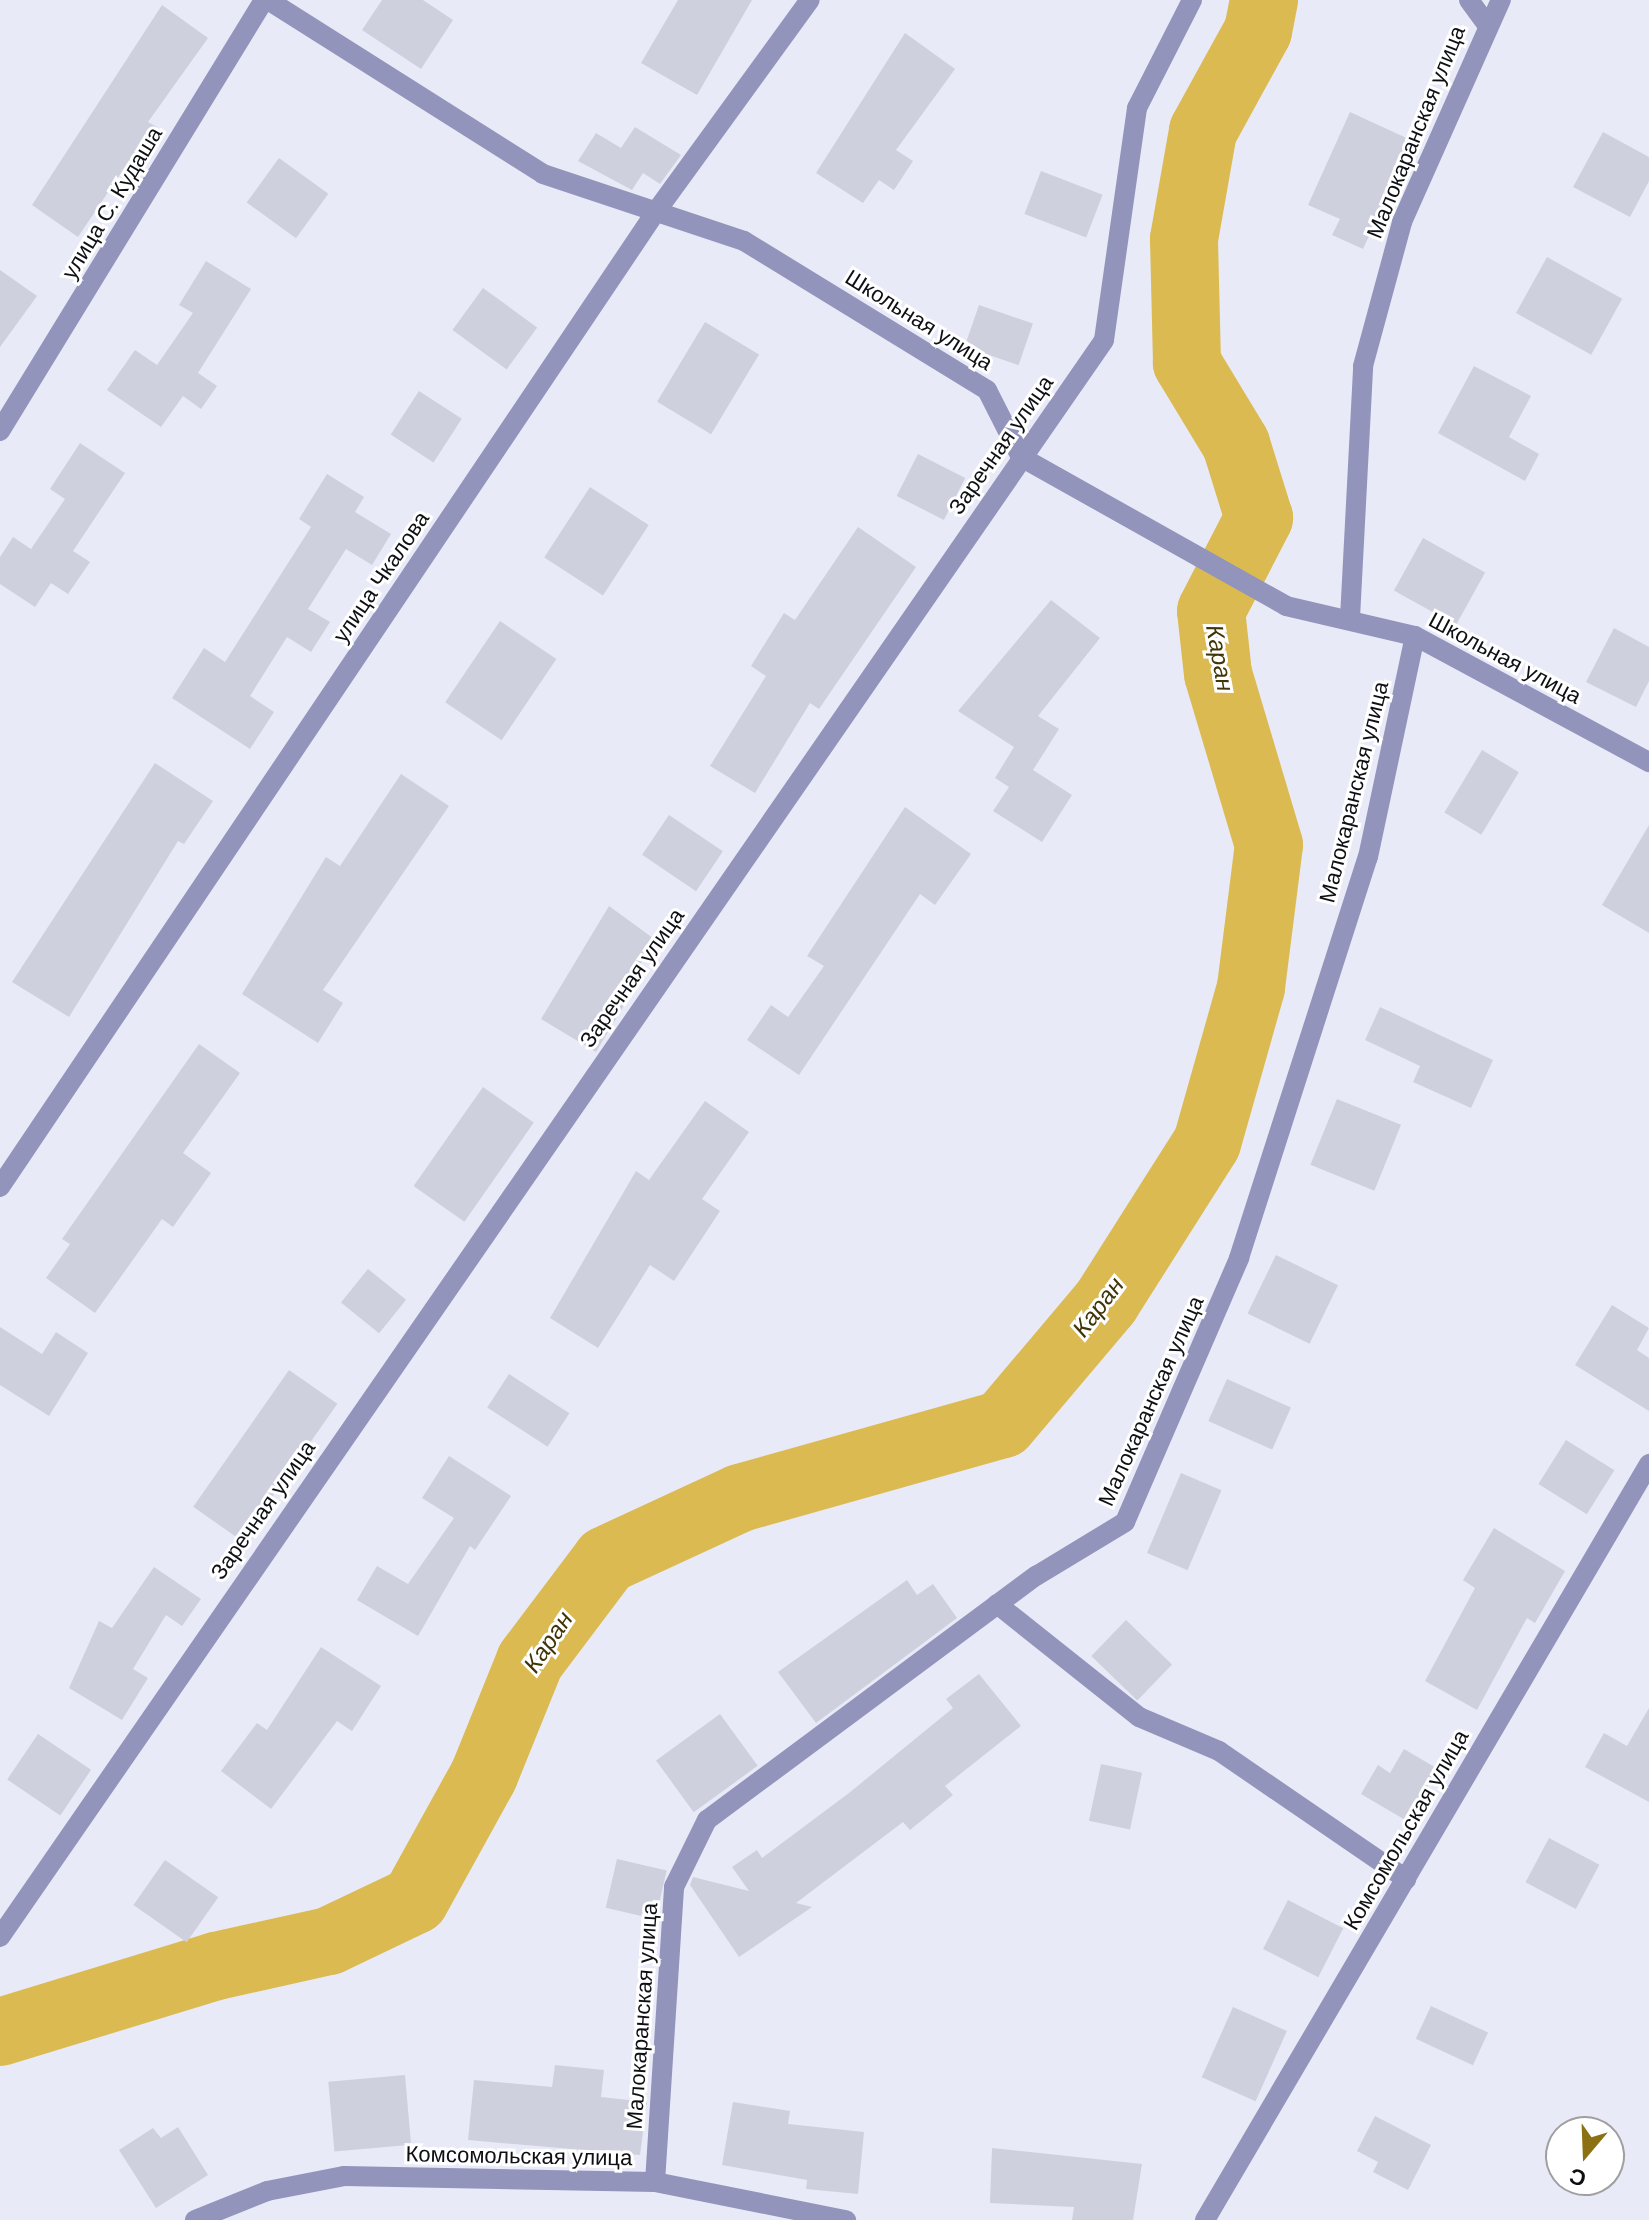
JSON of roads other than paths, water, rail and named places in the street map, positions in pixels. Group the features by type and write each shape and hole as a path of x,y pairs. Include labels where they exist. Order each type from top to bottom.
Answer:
{"street":[{"name":"Школьная улица","path":"266,0 543,174 744,241 987,390 1021,457 1286,606 1350,618 1415,636 1649,762"},
{"name":"улица С. Кудаша","path":"0,431 266,0"},
{"name":"улица Чкалова","path":"0,1187 655,213 810,0"},
{"name":"Заречная улица","path":"0,1937 1104,340 1137,108 1192,0"},
{"path":"1469,0 1486,23"},
{"name":"Малокаранская улица","path":"1350,618 1363,366 1402,222 1486,23 1501,0"},
{"name":"Малокаранская улица","path":"655,2182 674,1887 707,1820 997,1604 1125,1522 1227,1288 1368,857 1415,636"},
{"name":"Комсомольская улица","path":"1205,2220 1649,1464"},
{"path":"997,1604 1139,1717 1219,1751 1406,1879"},
{"name":"Комсомольская улица","path":"195,2220 267,2191 344,2176 655,2182 846,2220"}],"waterway":[{"name":"Каран","path":"0,2032 216,1966 329,1941 415,1900 484,1775 530,1661 606,1560 740,1498 1003,1424 1106,1302 1207,1143 1251,987 1269,845 1218,674 1211,611 1259,518 1236,444 1187,363 1184,239 1203,131 1258,31 1264,0"}]}
